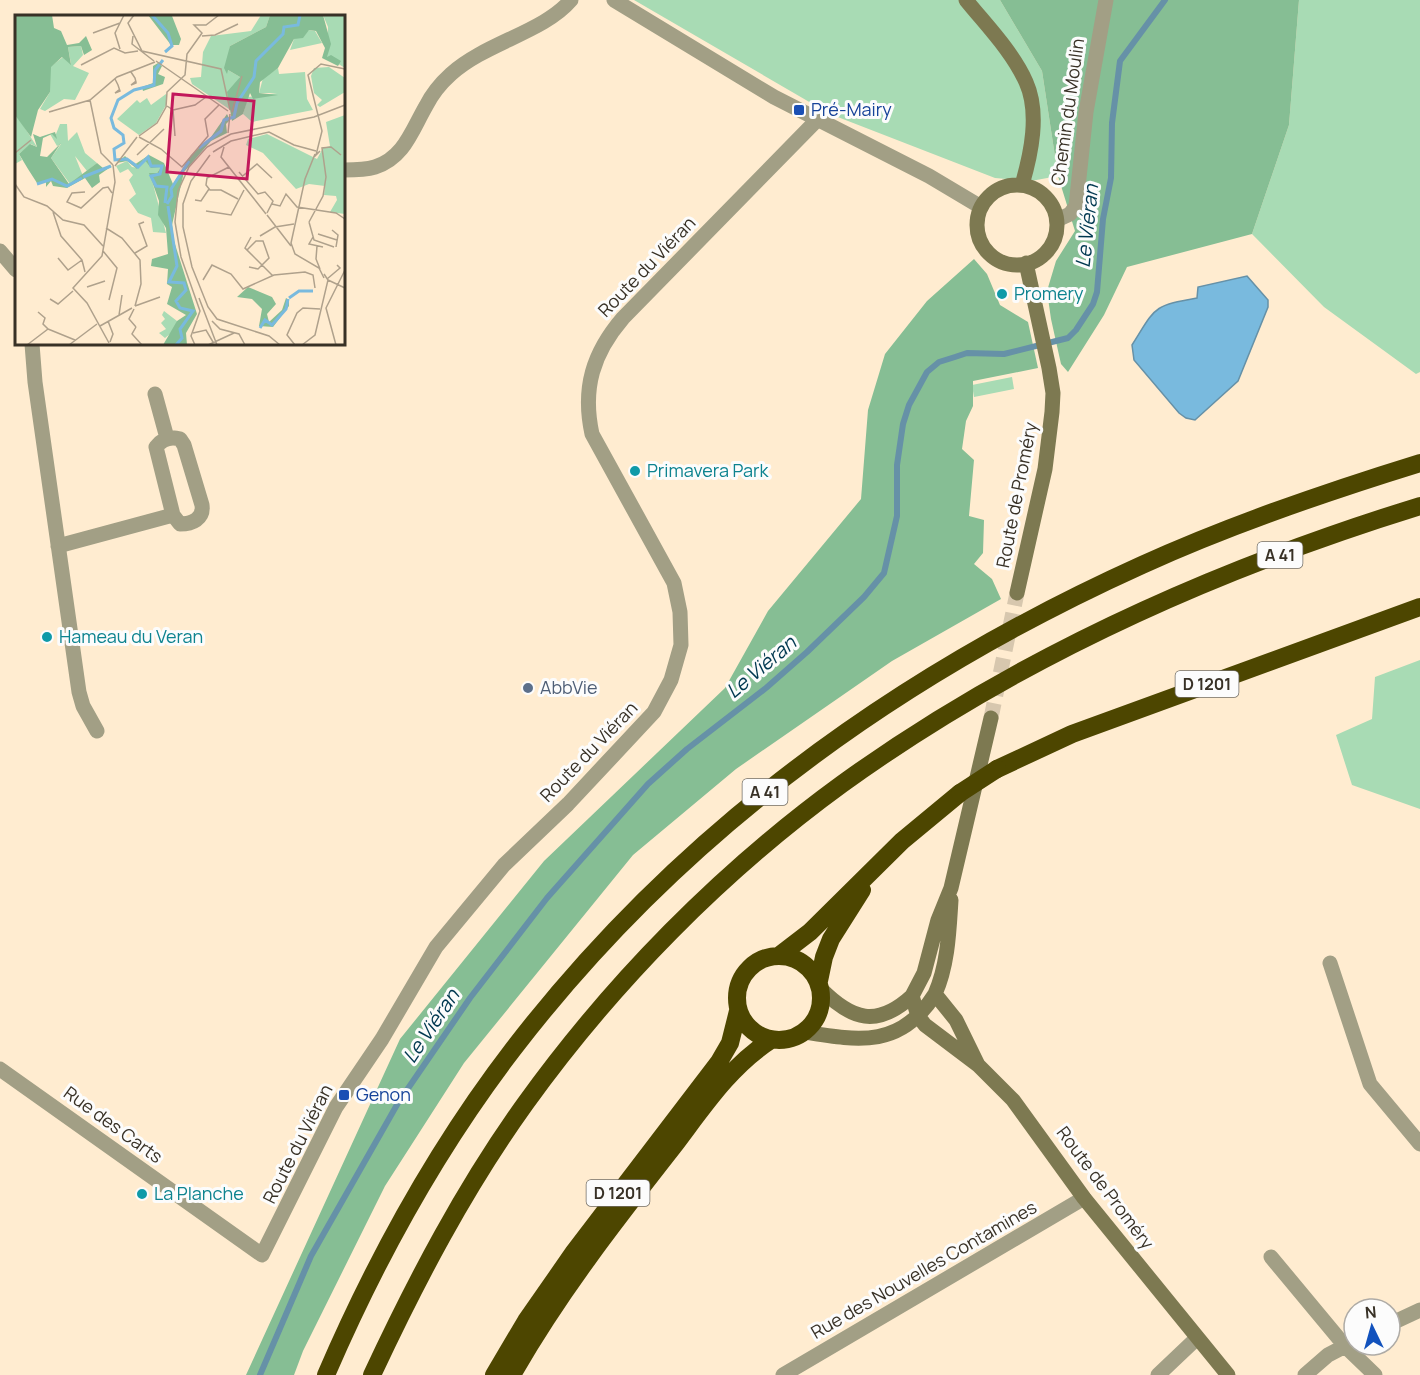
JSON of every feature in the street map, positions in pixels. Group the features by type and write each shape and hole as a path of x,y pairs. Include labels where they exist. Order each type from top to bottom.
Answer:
{"highway":[{"name":"A 41","path":"326,1375 384,1250 424,1180 512,1050 561,988 611,933 701,846 777,782 836,737 927,677 1060,604 1143,564 1231,528 1339,488 1420,463"},
{"name":"A 41","path":"372,1375 436,1245 481,1170 525,1105 569,1047 629,976 723,882 783,830 842,784 907,741 974,699 1076,644 1152,607 1258,563 1420,506"},
{"name":"D 1201","path":"494,1375 526,1321 574,1252 719,1062 730,1043 738,1011 737,996 745,973 757,962 780,956 810,932 923,822 960,793 997,769 1082,730 1420,607"},
{"name":"D 1201","path":"512,1375 567,1288 639,1190 725,1080 771,1040 787,1040 804,1032 817,1017 821,1004 820,985 824,957 831,939 883,859"},
{"path":"780,956 803,961 812,970 820,985"},
{"path":"738,1011 742,1020 753,1031 771,1040"}],"street":[{"path":"345,170 372,168 394,158 406,144 433,94 450,74 472,58 556,14 571,0"},
{"path":"614,0 774,97 929,176 981,207"},
{"path":"966,0 1015,62 1027,83 1033,109 1030,157 1022,185"},
{"name":"Chemin du Moulin","path":"1057,220 1070,214 1076,206 1086,112 1106,0"},
{"name":"Route du Viéran","path":"262,1255 336,1107 382,1039 436,947 504,865 568,804 648,719 672,680 681,645 680,612 674,583 592,434 588,410 591,379 600,348 623,318 817,120"},
{"path":"1010,185 1022,185 1032,188 1049,201 1057,220 1050,248 1035,260 1013,264 1001,261 990,254 982,244 977,219 988,197 998,189 1010,185"},
{"path":"0,251 15,269"},
{"name":"Route de Proméry","path":"1017,593 1049,446 1053,393 1026,263"},
{"path":"32,345 79,692 83,706 96,731"},
{"path":"155,394 167,438"},
{"path":"167,438 180,439 184,445 202,512 199,519 186,524 180,524 173,515 156,452 160,441 167,438"},
{"path":"58,546 173,515"},
{"path":"804,1032 850,1038 872,1038 903,1028 918,1016 935,994 946,952 951,888 991,718"},
{"path":"820,985 849,1012 867,1017 886,1014 902,1005 912,996 924,973 938,920 951,888"},
{"path":"1330,963 1370,1084 1420,1144"},
{"name":"Route de Proméry","path":"935,994 956,1020 978,1065"},
{"path":"912,996 918,1016"},
{"name":"Route de Proméry","path":"918,1016 925,1025 978,1065 1013,1100 1084,1198 1228,1375"},
{"name":"Rue des Carts","path":"0,1068 262,1255"},
{"name":"Rue des Nouvelles Contamines","path":"783,1375 1084,1198"},
{"path":"1271,1257 1342,1336"},
{"path":"1402,1318 1420,1310"},
{"path":"1158,1375 1197,1338"},
{"path":"1305,1375 1328,1355 1342,1348"},
{"path":"1360,1357 1375,1375"}],"green space":[{"path":"634,0 1000,0 1042,71 1058,176 1031,181 995,178 830,114"},
{"path":"1000,0 1299,0 1289,125 1252,234 1127,267 1104,315 1068,372 1061,364 1047,291 1056,261 1075,231 1058,176 1042,71"},
{"path":"1299,0 1420,0 1420,372 1416,374 1324,307 1252,234 1289,125"},
{"path":"974,259 987,274 1000,305 1028,322 1038,368 973,381 973,406 966,421 962,449 974,460 969,516 984,520 983,553 974,564 992,579 1001,599 892,661 736,769 633,855 464,1063 385,1186 303,1351 294,1375 246,1375 400,1039 544,861 725,688 768,611 861,499 868,410 885,354 927,301"},
{"path":"1012,377 1014,389 974,397 972,385"},
{"path":"1420,660 1420,809 1352,785 1336,735 1372,719 1375,677"}],"water":[{"path":"1247,276 1268,300 1268,307 1238,381 1195,420 1186,418 1179,413 1134,360 1132,345 1151,316 1163,306 1197,298 1198,287"}],"waterway":[{"name":"Le Viéran","path":"260,1375 311,1256 398,1103 470,998 547,898 648,784 687,749 766,688 807,652 864,597 884,573 897,516 897,465 903,424 909,405 927,372 939,362 967,353 1004,354 1068,338 1076,330 1093,304 1097,292 1103,219 1111,178 1112,123 1120,61 1165,0"}],"tunnel":[{"path":"991,718 1017,593"}],"place":[{"name":"Pré-Mairy","path":"799,110"},
{"name":"Promery","path":"1002,294"},
{"name":"Primavera Park","path":"635,471"},
{"name":"Hameau du Veran","path":"47,637"},
{"name":"AbbVie","path":"528,688"},
{"name":"Genon","path":"344,1095"},
{"name":"La Planche","path":"142,1194"}]}
